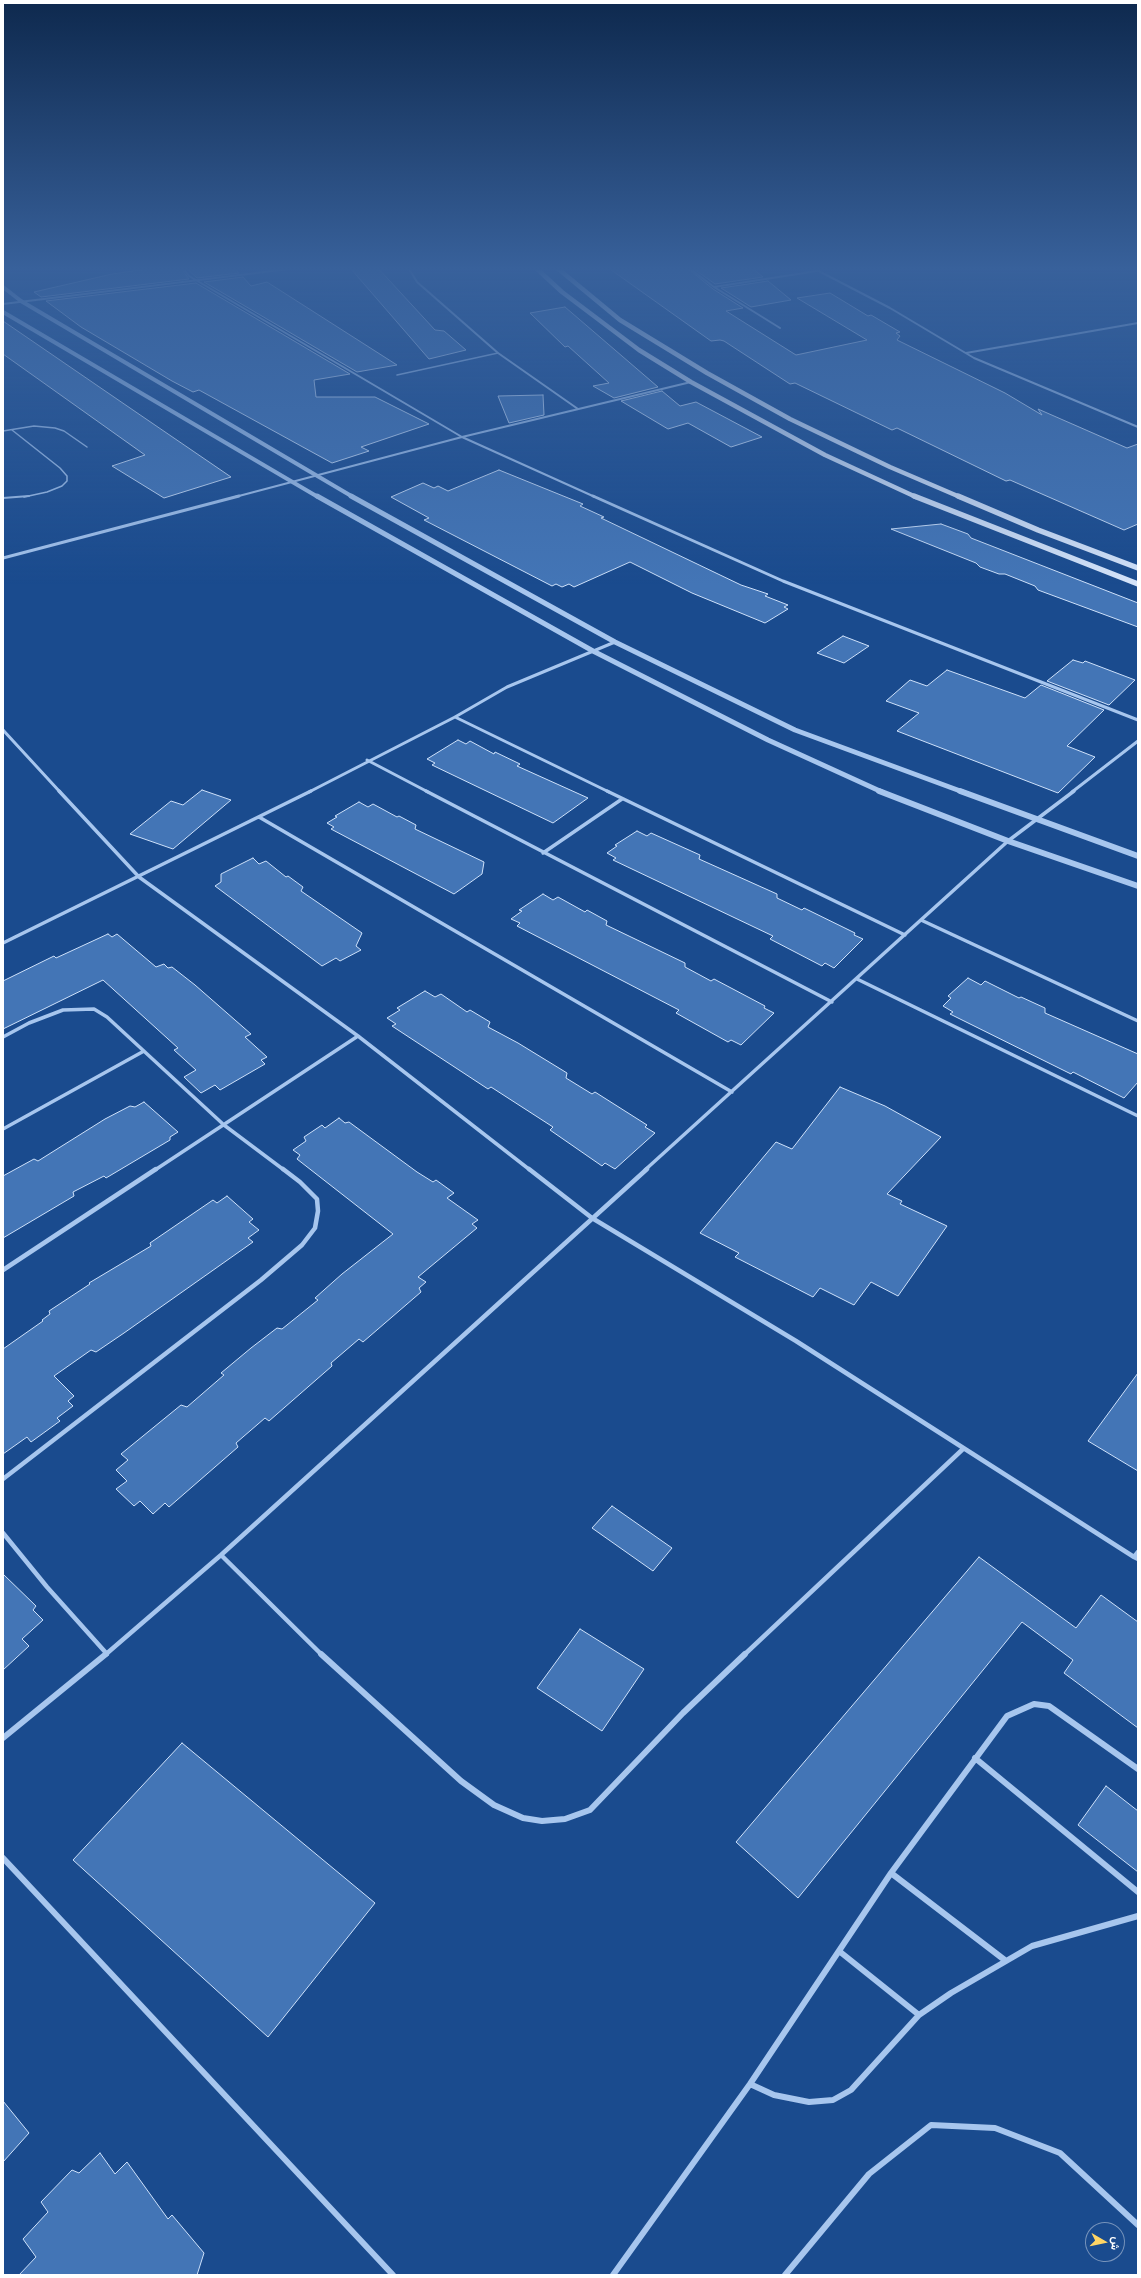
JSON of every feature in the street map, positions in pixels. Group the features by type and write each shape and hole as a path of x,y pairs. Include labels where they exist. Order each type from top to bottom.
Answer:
{"main road":[{"path":"677,373 825,455 912,495 1138,584"},
{"path":"708,373 790,419 890,467 1069,542 1138,568"},
{"path":"1053,551 1069,542"}],"street":[{"path":"107,373 292,482 593,651 768,740 878,790 1008,841 1138,886"},
{"path":"142,373 315,476 615,642 795,730 1138,856"},
{"path":"353,373 462,437 784,581 1138,720"},
{"path":"527,373 578,409"},
{"path":"1013,373 1138,427"},
{"path":"3,558 462,437 691,382"},
{"path":"3,943 259,817 367,760 455,717 507,687 615,642"},
{"path":"455,717 905,935"},
{"path":"3,730 139,877 358,1036 592,1218 796,1341 1136,1558 1138,1552"},
{"path":"3,1738 107,1654 221,1555 1008,841 1035,818 1138,741"},
{"path":"367,760 543,853 832,1002"},
{"path":"543,853 622,799"},
{"path":"259,817 732,1092"},
{"path":"921,920 1138,1021"},
{"path":"857,979 1138,1116"},
{"path":"3,1037 29,1023 63,1010 94,1009 107,1017 224,1125 300,1182 317,1199 318,1211 315,1228 302,1246 261,1280 3,1479"},
{"path":"3,1270 358,1036"},
{"path":"3,1129 144,1051"},
{"path":"221,1555 307,1642 461,1781 494,1805 523,1818 542,1821 564,1820 590,1810 683,1713 963,1449"},
{"path":"3,1533 47,1587 107,1654"},
{"path":"613,2275 750,2084 891,1873 1007,1716 1034,1704 1049,1706 1064,1715 1138,1769"},
{"path":"975,1758 1138,1892"},
{"path":"3,1858 393,2275"},
{"path":"891,1873 1006,1961"},
{"path":"750,2084 774,2095 809,2102 833,2100 851,2090 919,2015 951,1993 1032,1946 1138,1916"},
{"path":"839,1951 919,2015"},
{"path":"785,2275 869,2174 931,2125 995,2128 1060,2154 1138,2226"}],"lane":[{"path":"398,375 406,373"},
{"path":"3,431 34,426 55,428 87,447"},
{"path":"3,498 23,497 47,492 62,486 67,481 67,476 60,468 12,430"}],"building":[{"path":"30,373 79,373 231,477 164,498 112,466 145,455"},
{"path":"159,373 349,373 350,374 314,380 316,397 375,397 429,424 361,447 369,451 332,463 199,390 193,392"},
{"path":"598,373 642,373 658,387 614,398 593,386 609,383"},
{"path":"774,373 965,373 1005,393 1042,415 1038,409 1127,448 1138,444 1138,524 1124,530 1010,480 1006,481 897,428 892,430 795,383 790,384"},
{"path":"662,391 680,406 696,402 762,437 731,447 688,423 668,429 621,401"},
{"path":"543,395 544,415 509,423 498,396"},
{"path":"499,470 583,504 580,506 604,517 601,518 741,585 768,594 765,596 788,605 784,607 788,609 765,623 692,593 630,562 574,587 569,584 562,587 556,584 552,586 424,520 429,518 391,497 423,483 434,488 438,486 448,491"},
{"path":"941,524 968,534 971,538 1138,603 1138,627 1038,590 1035,586 1005,574 999,574 980,567 976,563 891,529"},
{"path":"843,636 869,646 844,663 817,653"},
{"path":"1073,660 1083,663 1085,661 1135,680 1109,705 1047,681"},
{"path":"947,670 1025,698 1041,685 1104,710 1067,746 1095,757 1058,793 897,731 919,713 886,701 910,680 927,686"},
{"path":"458,740 466,744 470,741 494,754 495,752 520,764 517,766 588,798 553,823 432,765 435,763 427,759"},
{"path":"202,790 231,800 173,849 130,834 171,801 183,805"},
{"path":"359,802 368,807 373,804 397,817 399,816 416,825 415,829 484,862 482,874 454,894 331,829 334,827 327,823 337,817 335,816"},
{"path":"637,831 647,836 651,833 700,855 699,859 777,894 777,898 802,910 804,908 855,933 854,935 863,939 834,968 825,963 822,966 770,939 773,936 613,860 616,858 607,853 617,846 615,845"},
{"path":"253,858 259,864 266,861 286,877 288,876 303,887 301,891 362,933 356,946 361,950 340,961 336,958 322,966 215,886 221,882 221,874"},
{"path":"543,894 553,900 558,897 585,912 587,910 607,921 606,925 685,963 685,967 711,981 714,979 765,1006 764,1008 774,1013 741,1045 731,1040 728,1042 676,1013 679,1010 517,926 520,923 511,919 522,911 519,910"},
{"path":"108,934 112,937 117,934 156,967 164,964 168,968 172,967 195,985 251,1034 245,1037 267,1057 261,1060 265,1064 220,1090 215,1085 201,1093 184,1077 196,1070 174,1050 178,1048 103,980 3,1029 3,981 54,956 56,958"},
{"path":"968,978 981,985 985,981 1019,998 1021,997 1045,1008 1045,1013 1138,1054 1138,1082 1124,1098 1073,1072 1071,1074 950,1014 953,1012 943,1006 951,998 948,996"},
{"path":"425,991 435,997 441,994 467,1012 470,1010 490,1022 488,1027 518,1043 567,1073 566,1078 592,1094 595,1092 647,1125 645,1127 655,1133 615,1169 605,1163 602,1166 550,1130 553,1127 491,1087 488,1089 392,1026 396,1024 387,1018 400,1010 397,1008"},
{"path":"840,1087 885,1106 941,1137 887,1194 902,1201 900,1204 947,1226 898,1296 871,1282 854,1305 820,1288 813,1297 735,1257 739,1253 700,1233 776,1142 792,1149"},
{"path":"144,1102 178,1132 170,1137 170,1140 106,1178 104,1176 73,1192 74,1196 3,1238 3,1176 34,1159 38,1161 105,1119 130,1106 135,1107"},
{"path":"339,1118 345,1123 349,1122 417,1172 433,1182 436,1180 454,1193 447,1198 478,1220 472,1224 477,1228 418,1277 426,1282 419,1288 421,1292 363,1342 359,1339 331,1363 332,1366 269,1421 265,1418 236,1443 238,1447 169,1507 165,1503 153,1514 140,1501 134,1506 116,1489 127,1481 116,1470 128,1460 121,1454 181,1405 187,1407 224,1375 221,1373 277,1328 282,1329 318,1300 315,1298 342,1274 393,1234 297,1159 300,1155 293,1150 306,1141 304,1137 322,1125 325,1128"},
{"path":"227,1196 253,1219 249,1222 259,1230 248,1238 253,1242 96,1352 91,1350 54,1376 74,1396 68,1401 73,1406 57,1418 60,1421 31,1442 27,1437 3,1454 3,1349 43,1321 42,1320 50,1314 49,1311 90,1284 89,1283 151,1246 150,1243 213,1200 217,1203"},
{"path":"1138,1373 1138,1471 1088,1441"},
{"path":"612,1506 672,1548 653,1571 592,1528"},
{"path":"979,1557 1076,1628 1101,1595 1138,1622 1138,1728 1064,1673 1073,1660 1022,1622 798,1898 736,1842"},
{"path":"3,1574 36,1606 33,1610 43,1620 22,1639 29,1646 3,1670"},
{"path":"580,1629 644,1669 602,1731 537,1688"},
{"path":"182,1743 375,1903 268,2037 73,1860"},
{"path":"1106,1786 1138,1811 1138,1872 1078,1825"},
{"path":"3,2101 29,2133 3,2162"},
{"path":"100,2153 115,2174 127,2162 168,2219 172,2215 204,2253 197,2275 19,2275 36,2257 23,2239 48,2212 41,2202 72,2170 79,2173"}]}
